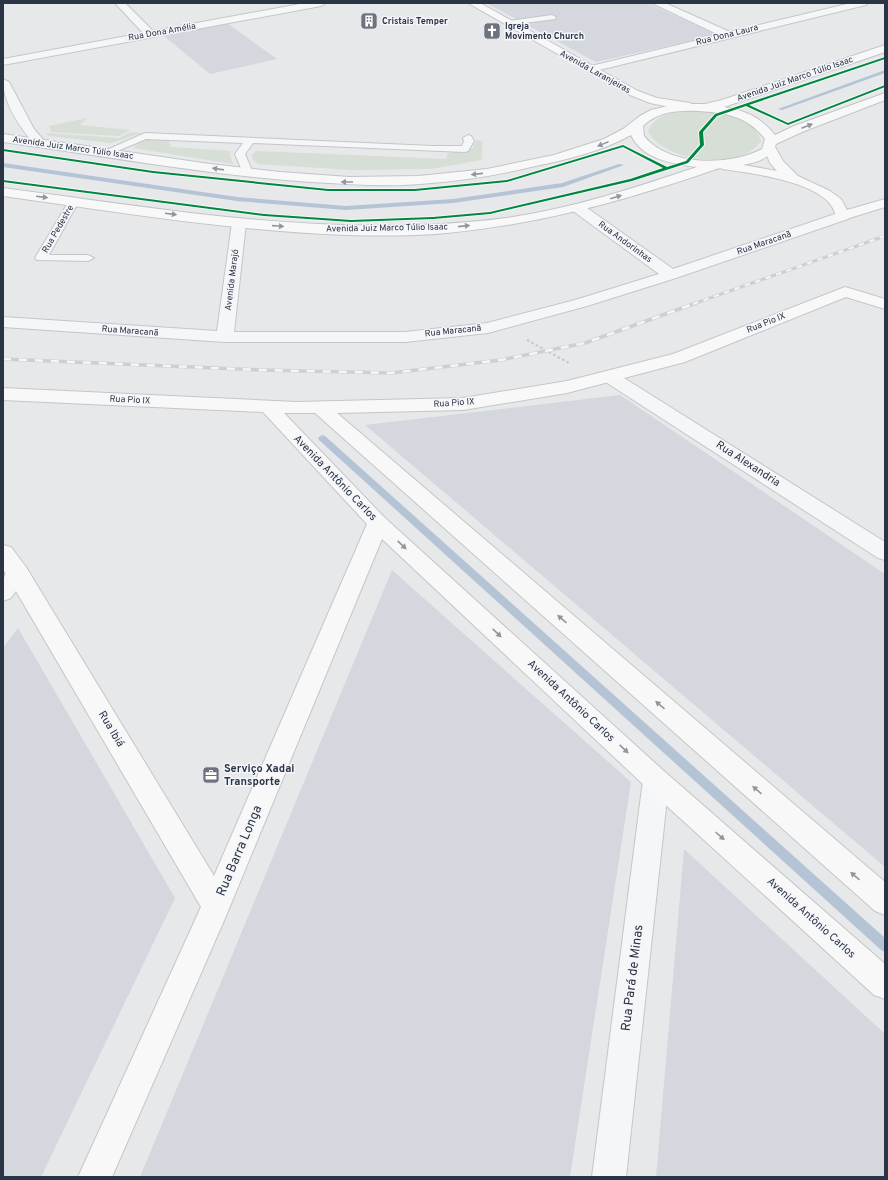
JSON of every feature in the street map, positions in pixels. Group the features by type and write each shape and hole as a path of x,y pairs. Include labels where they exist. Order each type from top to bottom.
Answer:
{"street":[{"path":"120,3 150,34"},
{"name":"Rua Dona Amélia","path":"3,62 297,5 321,3"},
{"name":"Avenida Laranjeiras","path":"473,3 634,93 654,101 690,107"},
{"path":"658,3 727,35"},
{"path":"828,3 842,8"},
{"name":"Rua Dona Laura","path":"591,69 863,3"},
{"name":"Avenida Juiz Marco Túlio Isaac","path":"704,108 725,103 885,48"},
{"path":"3,82 29,131 41,144"},
{"name":"Avenida Laranjeiras","path":"634,93 643,105 641,122 636,134 642,144 655,152 673,159 694,164 720,165"},
{"path":"720,165 740,163 755,159 770,145 798,130 885,96"},
{"path":"690,107 727,111 745,117 759,124 768,133 770,145 777,163 793,179"},
{"name":"Avenida Juiz Marco Túlio Isaac","path":"7,139 248,173 344,182 424,180 495,172 540,163 597,146 625,134 656,112 672,108 690,107"},
{"path":"7,139 29,131"},
{"path":"720,165 760,170 793,179 820,191 846,198 885,203"},
{"name":"Avenida Juiz Marco Túlio Isaac","path":"3,192 239,223 338,230 435,230 506,222 578,208 720,165"},
{"path":"820,191 837,203 842,216"},
{"name":"Rua Maracanã","path":"3,322 226,337 405,337 488,328 580,304 885,203"},
{"name":"Rua Andorinhas","path":"578,208 671,275"},
{"name":"Avenida Marajó","path":"226,337 239,223"},
{"name":"Rua Pio IX","path":"3,394 267,406 319,407 463,404 568,387 678,358 845,292 885,304"},
{"name":"Rua Alexandria","path":"605,378 885,552"},
{"name":"Avenida Antônio Carlos","path":"267,406 378,523 656,780 885,984"},
{"path":"319,407 885,901"},
{"name":"Rua Barra Longa","path":"95,1177 216,906 378,523"},
{"name":"Rua Ibiá","path":"3,553 18,572 216,906"},
{"path":"3,592 18,572"},
{"name":"Rua Pará de Minas","path":"609,1177 656,780"}],"lane":[{"path":"509,23 552,17"},
{"path":"105,153 146,136 432,149 465,149 469,141 468,138"},
{"path":"248,173 240,154 250,140"},
{"name":"Rua Pedestre","path":"74,201 41,258 88,258"}],"path":[{"path":"488,328 513,332 605,378"}],"shaded area":[{"path":"486,3 647,3 717,35 596,62"},
{"path":"227,23 277,59 210,74 164,36"},
{"path":"688,111 709,112 741,119 757,132 761,141 752,150 738,156 721,159 703,159 685,156 669,150 656,142 648,131 655,121 665,115"},
{"path":"87,118 80,125 130,130 119,136 51,132 49,126"},
{"path":"131,132 142,133 111,143 49,136 46,133 119,138"},
{"path":"168,139 171,147 231,151 230,155 233,164 133,148 141,140"},
{"path":"476,140 483,141 481,160 431,169 351,170 259,164 253,160 252,155 256,151 446,159 448,153 473,148"},
{"path":"620,395 885,574 885,867 365,425"},
{"path":"392,570 631,782 570,1177 140,1177"},
{"path":"18,628 175,898 41,1177 3,1177 3,648"},
{"path":"684,849 885,1034 885,1177 656,1177"}],"waterway":[{"path":"780,109 885,71"},
{"path":"3,165 237,199 346,208 453,201 563,185 621,165"},
{"path":"322,438 885,946"}],"railway":[{"path":"693,304 885,236"},
{"path":"3,359 260,370 391,373 501,360 585,343 696,303"}],"cycle path":[{"path":"3,181 264,215 351,221 433,218 490,213 631,180 687,162 702,145 701,132 716,115 885,58"},
{"path":"747,105 788,124 885,86"},
{"path":"3,150 153,172 328,190 415,190 507,181 623,146 667,169"}],"place":[{"name":"Cristais Temper","path":"369,21"},
{"name":"Igreja Movimento Church","path":"492,31"},
{"name":"Serviço Xadai Transporte","path":"211,775"}]}
